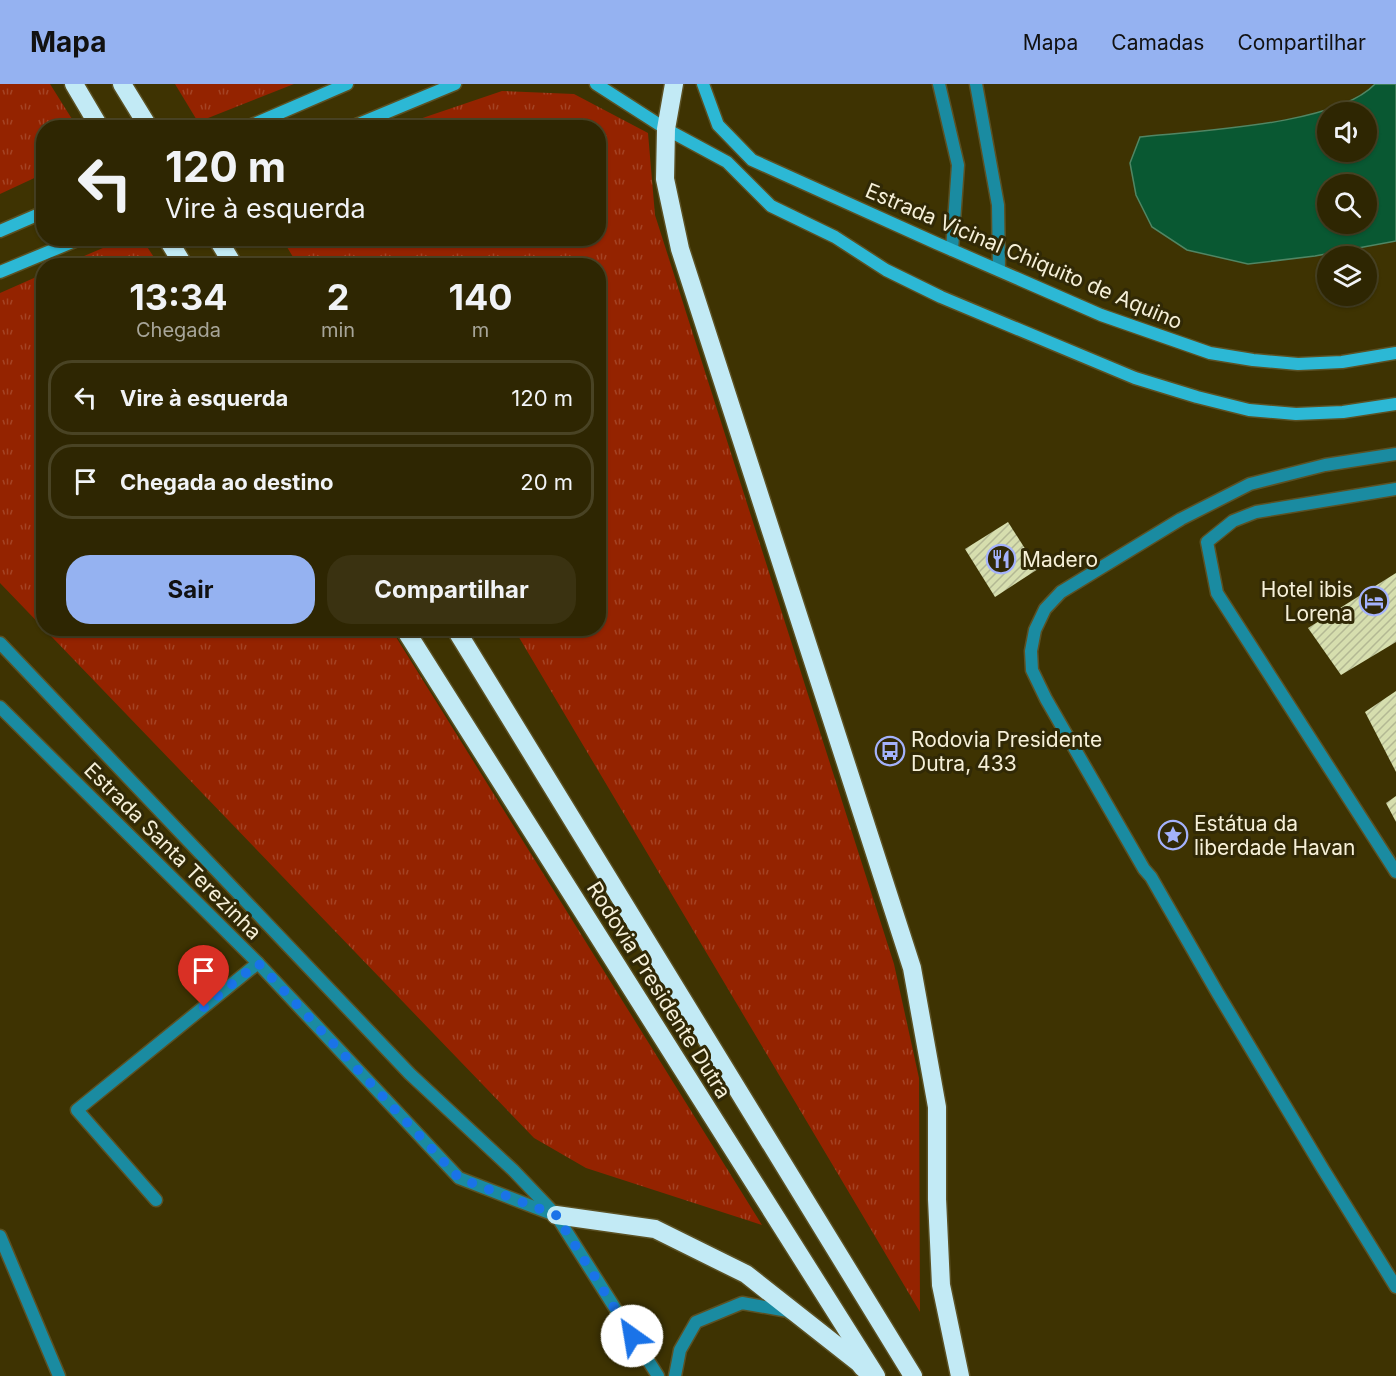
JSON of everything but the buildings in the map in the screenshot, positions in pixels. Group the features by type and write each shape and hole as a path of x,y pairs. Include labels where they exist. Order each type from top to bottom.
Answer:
{"highway":[{"path":"74,84 96,120"},
{"path":"674,84 666,129 665,179 681,249 912,968 937,1107 937,1199 941,1285 960,1376"},
{"path":"127,92 144,120"},
{"name":"Rodovia Presidente Dutra","path":"409,636 876,1376"},
{"name":"Rodovia Presidente Dutra","path":"460,636 913,1376"},
{"path":"556,1215 655,1229 746,1274 864,1369"}],"street":[{"path":"264,120 347,84"},
{"path":"368,120 455,84"},
{"path":"596,84 666,129 727,162 771,206 835,237 886,270 941,297 1135,378 1249,410 1296,414 1343,412 1396,404"},
{"name":"Estrada Vicinal Chiquito de Aquino","path":"703,84 718,125 752,160 1101,315 1210,353 1252,360 1298,364 1342,362 1396,354"},
{"path":"939,84 958,165 952,250"},
{"path":"976,84 998,205 999,270"},
{"path":"0,231 36,215"},
{"path":"0,272 63,246"},
{"path":"1396,453 1325,465 1250,484 1181,519 1061,592 1045,609 1035,630 1031,651 1032,670 1082,763 1323,1169 1396,1287"},
{"path":"1396,489 1256,512 1233,521 1207,542 1216,593 1396,872"},
{"path":"0,643 410,1074 513,1170 556,1215 658,1376"},
{"name":"Estrada Santa Terezinha","path":"0,707 258,963 459,1178 556,1215"},
{"path":"156,1200 77,1110 258,963"},
{"path":"0,1236 59,1376"},
{"path":"675,1376 680,1350 696,1322 742,1303 788,1311 864,1369"}],"green space":[{"path":"0,84 50,84 73,120 36,120 36,177 0,194"},
{"path":"175,84 294,84 203,120 197,120"},
{"path":"502,91 574,94 648,133 655,215 894,964 919,1078 920,1312 518,636 606,636 606,258 294,258 286,246 606,246 606,120 417,120"},
{"path":"108,246 147,246 154,258 79,258"},
{"path":"36,277 36,620 0,583 0,293"},
{"path":"51,636 395,636 762,1225 586,1168 534,1138"}],"shaded area":[{"path":"1375,84 1396,84 1396,241 1369,246 1317,246 1317,256 1248,264 1187,250 1152,227 1136,195 1130,163 1140,137 1264,124 1317,112 1317,162 1377,162 1377,102 1347,102"}],"place":[{"name":"Madero","path":"1001,559"},
{"name":"Hotel ibis Lorena","path":"1374,601"},
{"name":"Rodovia Presidente Dutra, 433","path":"890,751"},
{"name":"Estátua da liberdade Havan","path":"1173,835"}],"route":[{"path":"204,1007 258,963 459,1178 556,1215 632,1336"}]}
